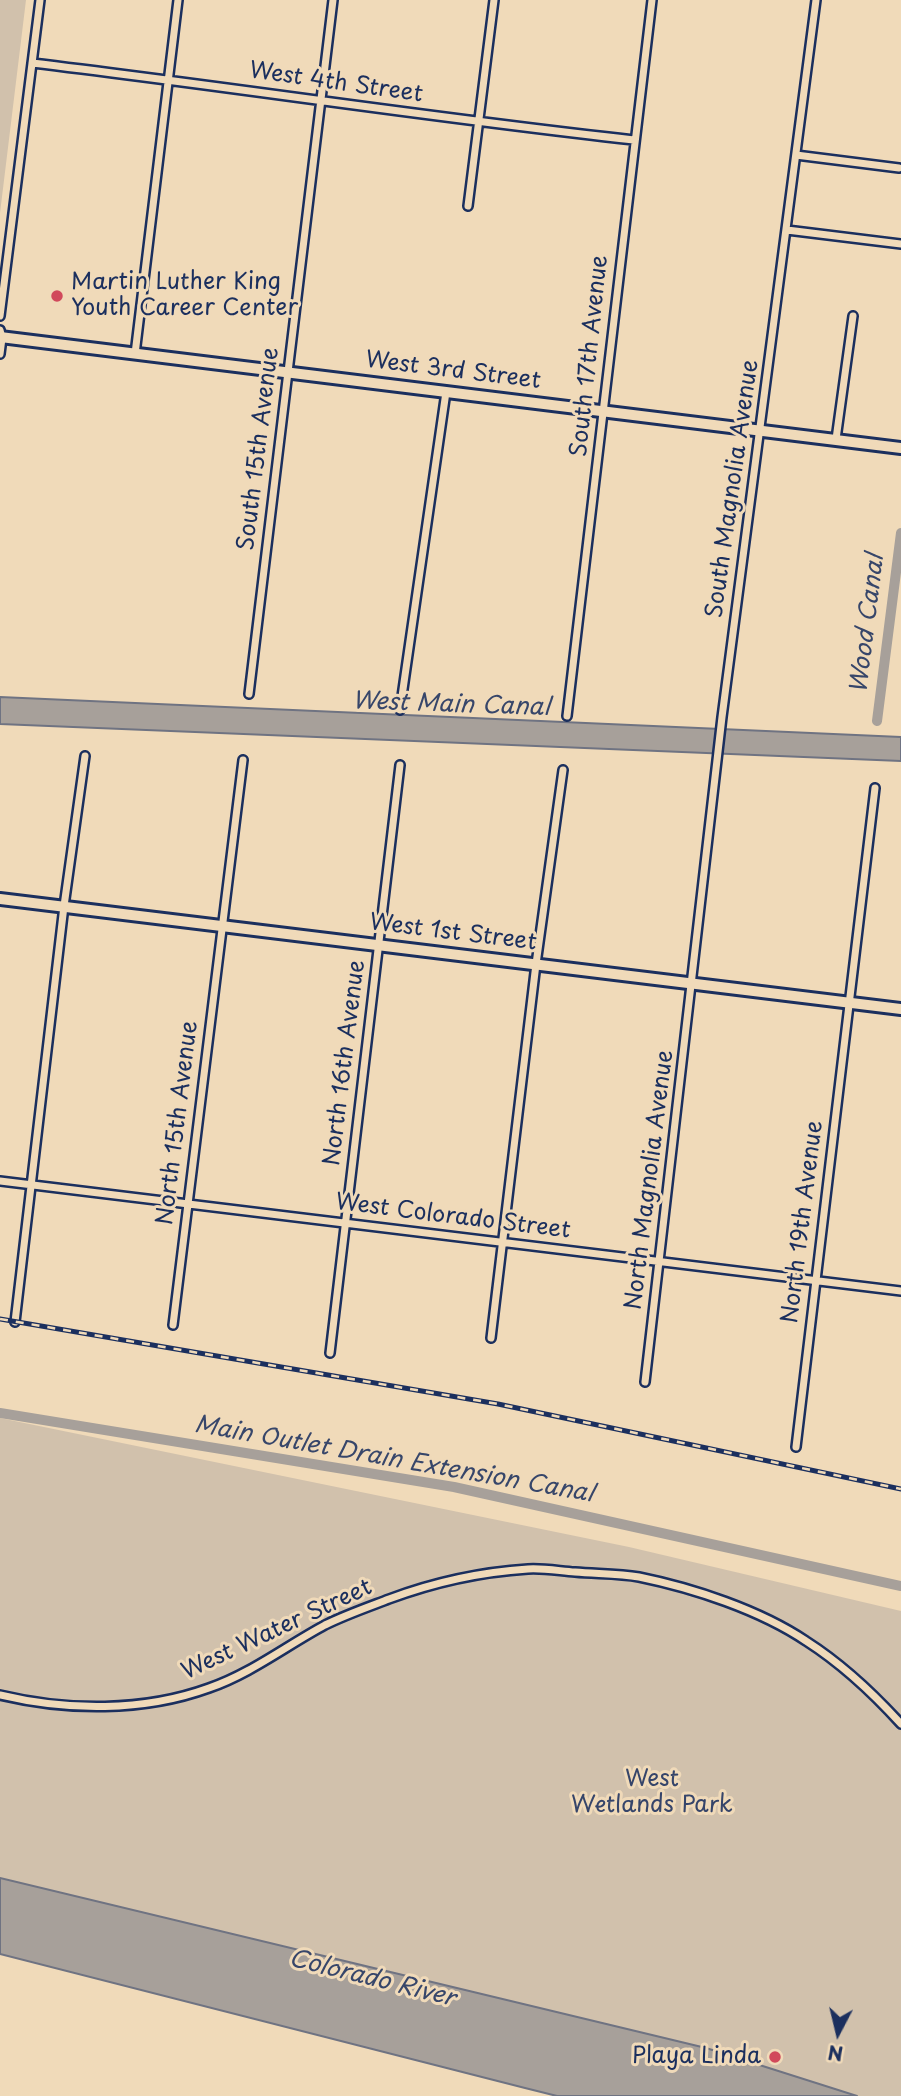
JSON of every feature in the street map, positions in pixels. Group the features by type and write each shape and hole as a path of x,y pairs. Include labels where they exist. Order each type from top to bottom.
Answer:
{"main road":[{"name":"West 3rd Street","path":"1,335 135,354 901,448"},
{"name":"West 1st Street","path":"0,899 901,1009"}],"street":[{"path":"0,316 40,0"},
{"path":"135,354 178,0"},
{"name":"South 15th Avenue","path":"249,694 333,0"},
{"path":"468,206 494,0"},
{"name":"South 17th Avenue","path":"567,716 652,0"},
{"name":"South Magnolia Avenue","path":"692,984 721,728 816,0"},
{"name":"West 4th Street","path":"32,63 321,99 479,123 634,139"},
{"path":"796,155 899,168"},
{"path":"787,230 901,244"},
{"path":"836,439 853,316"},
{"path":"0,355 1,335"},
{"path":"400,710 446,392"},
{"path":"15,1322 64,906 85,756"},
{"path":"223,926 243,760"},
{"name":"North 16th Avenue","path":"330,1353 400,765"},
{"path":"491,1338 536,964 563,771"},
{"name":"North 19th Avenue","path":"796,1447 875,788"},
{"name":"North 15th Avenue","path":"173,1325 223,926"},
{"name":"North Magnolia Avenue","path":"645,1382 692,984"},
{"name":"West Colorado Street","path":"0,1181 901,1291"},
{"name":"West Water Street","path":"0,1695 27,1702 66,1705 120,1706 163,1702 210,1688 270,1658 326,1625 390,1599 455,1580 529,1569 637,1576 709,1595 731,1604 804,1639 844,1668 901,1724"}],"green space":[{"path":"0,0 26,0 0,213"},
{"name":"West Wetlands Park","path":"0,1418 629,1547 901,1611 901,2096 857,2096 706,2048 0,1878"}],"water":[{"path":"0,697 901,737 901,761 0,724"},
{"name":"Colorado River","path":"0,1878 706,2048 857,2096 557,2096 525,2088 0,1954"}],"waterway":[{"name":"Wood Canal","path":"877,721 901,533"},
{"name":"Main Outlet Drain Extension Canal","path":"0,1413 454,1487 901,1586"}],"railway":[{"path":"0,1319 498,1404 901,1489"}],"place":[{"name":"Martin Luther King Youth Career Center","path":"57,296"},
{"name":"Playa Linda","path":"775,2057"}],"water label":[{"name":"West Main Canal","path":"451,705"}]}
